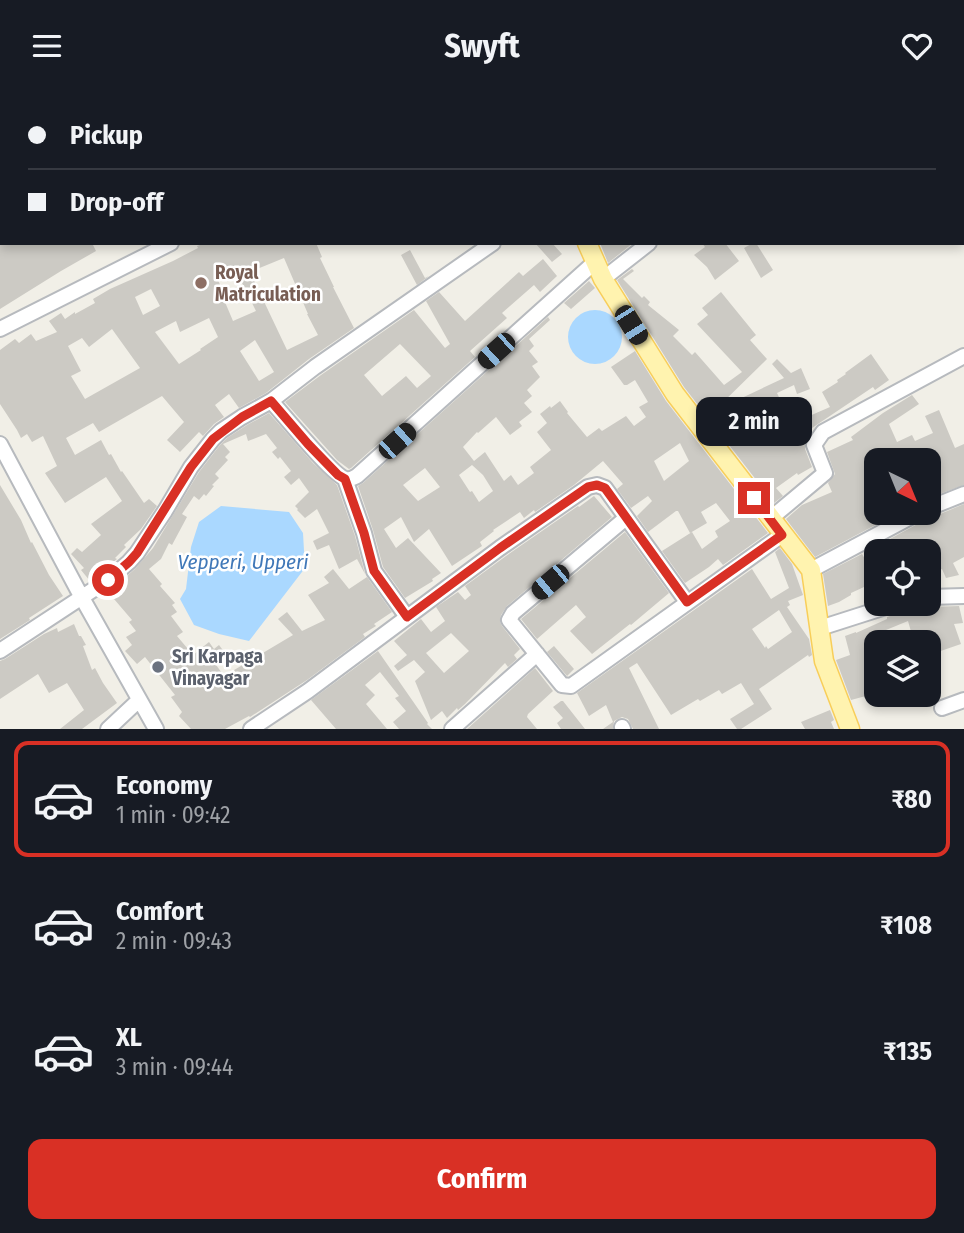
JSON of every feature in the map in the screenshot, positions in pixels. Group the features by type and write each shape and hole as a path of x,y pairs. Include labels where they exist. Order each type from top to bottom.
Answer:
{"main road":[{"path":"588,245 603,279 675,394 811,571 824,661 850,729"}],"street":[{"path":"0,328 167,245"},
{"path":"0,651 108,580 129,562 191,467 213,439 242,417 271,401 315,367 490,245"},
{"path":"603,279 646,245"},
{"path":"271,401 338,475 351,479 595,262"},
{"path":"770,519 825,473 814,445 823,432 964,356"},
{"path":"0,444 156,729"},
{"path":"345,479 374,571 407,617"},
{"path":"251,729 308,691 500,548 588,487 597,485 605,488 687,602"},
{"path":"942,503 964,494"},
{"path":"626,518 510,617 509,620 562,685 571,685 782,535"},
{"path":"811,571 896,525"},
{"path":"941,597 964,596"},
{"path":"820,628 864,614"},
{"path":"452,729 537,655"},
{"path":"942,708 964,699"},
{"path":"108,729 139,701"}],"water":[{"path":"595,310 614,318 622,337 614,356 595,364 576,356 568,337 576,318"},
{"name":"Vepperi, Upperi","path":"221,506 289,512 303,533 305,568 249,641 194,625 180,599 186,589 191,547 199,522"}],"building":[{"path":"0,245 93,245 96,251 0,309"},
{"path":"200,245 317,245 322,257 320,258 354,328 266,393 239,408 229,394 215,405 224,417 203,436 199,432 180,452 167,440 184,422 162,396 99,432 93,423 66,438 75,455 101,440 144,503 149,499 157,506 141,529 124,545 126,547 115,558 117,559 90,581 81,570 84,568 71,554 77,548 82,552 101,535 91,524 122,501 106,477 65,503 45,473 57,466 43,436 32,442 27,434 21,438 0,404 0,350 15,339 19,343 31,334 36,341 57,332 49,321 61,313 65,319 95,303 93,299 110,289","holes":["284,258 318,335 287,350 250,272","237,273 256,311 233,321 218,280","151,289 160,306 143,315 135,297","209,318 218,337 179,364 155,332 176,321 180,332","112,329 140,368 85,399 71,376 81,371 68,346 82,338 89,347","255,340 274,372 259,381 240,351"]},
{"path":"537,245 554,245 562,254 552,262"},
{"path":"601,245 630,245 608,263"},
{"path":"704,245 727,245 739,261 715,280 707,267 694,255 705,247"},
{"path":"757,245 773,270 761,278 744,248"},
{"path":"410,250 425,278 429,276 417,285 401,255"},
{"path":"543,259 557,276 540,292 534,285 502,313 507,318 470,351 475,357 351,468 337,460 285,402 414,310 445,348 450,344 426,301 439,292 465,321 519,272 523,276","holes":["400,344 431,376 417,388 406,376 382,396 364,375"]},
{"path":"632,269 634,271 623,279 642,298 644,296 650,302 648,305 679,330 673,336 692,355 695,352 724,385 742,372 697,324 708,315 702,308 721,292 756,335 750,340 767,359 714,411 784,378 772,364 777,359 791,373 801,368 810,389 797,394 794,385 777,393 805,443 812,467 798,475 797,473 776,488 783,496 774,503 684,387 617,280","holes":["759,407 771,430 752,441 739,420"]},
{"path":"589,281 595,288 571,309 564,303"},
{"path":"548,317 550,320 529,339 534,346 529,351 538,362 532,366 540,377 527,390 532,396 524,403 532,412 519,422 522,426 510,435 496,417 477,432 463,447 474,461 485,452 504,481 511,475 518,485 534,473 530,467 551,450 537,432 547,423 540,414 560,401 587,437 599,428 602,431 626,416 634,426 646,417 639,407 648,402 635,380 624,385 611,367 635,351 666,401 768,533 723,565 718,559 685,583 662,551 692,532 702,549 718,537 715,531 730,521 716,503 701,512 707,523 690,533 678,511 648,532 637,516 652,501 648,496 631,508 617,489 623,484 603,461 535,512 534,510 524,518 520,512 493,530 480,542 482,546 452,566 429,529 414,542 401,517 384,529 396,548 408,538 441,573 405,598 383,567 358,486","holes":["680,443 689,461 664,481 654,461","472,465 483,475 493,491 479,502 459,475","425,468 440,487 418,501 403,485"]},
{"path":"871,354 889,380 875,390 873,387 812,428 807,417 830,407 822,392"},
{"path":"912,395 919,404 889,424 897,442 912,435 915,441 933,433 925,416 939,410 955,448 964,444 964,485 942,493 942,448 864,448 864,525 875,525 815,557 786,519 802,505 832,492 828,483 835,474 827,452 853,440 851,437"},
{"path":"269,413 313,463 337,485 365,574 357,559 339,569 329,545 317,550 313,541 329,533 317,509 305,518 295,506 309,492 299,478 291,485 284,477 291,471 280,457 278,459 272,452 277,448 266,434 248,441 246,434 223,444 230,452 225,457 228,460 215,474 219,478 206,496 204,494 199,500 194,496 182,514 187,517 172,545 169,543 161,559 149,569 175,603 172,605 177,612 171,616 183,632 177,636 193,655 209,642 214,649 219,645 225,653 214,662 224,676 293,635 278,619 287,612 302,631 325,620 308,595 329,583 324,577 333,569 349,589 367,577 392,612 363,634 365,637 307,680 250,717 225,729 191,729 179,716 182,712 171,697 175,695 145,657 137,664 125,651 132,645 126,637 136,631 129,622 132,620 108,592 135,569 153,548 199,472 220,445"},
{"path":"0,485 63,596 0,639"},
{"path":"594,496 612,517 507,606 500,622 520,649 514,655 517,659 508,667 505,663 465,704 447,718 442,711 431,720 415,681 425,672 414,660 398,671 394,666 407,655 394,641 421,619 431,632 445,621 436,607 458,592 465,600 471,595 465,586","holes":["451,633 469,651 444,673 426,653"]},
{"path":"964,504 964,557 953,563 959,575 946,578 941,569 941,539 890,539 916,525 942,525 942,513"},
{"path":"625,532 669,593 592,654 570,631 586,617 576,605 537,639 521,619"},
{"path":"780,548 792,564 803,595 788,601 790,605 787,607 809,639 812,655 808,655 759,689 772,709 737,729 730,719 754,704 741,683 722,694 719,690 700,701 698,699 671,715 637,663 629,668 659,729 633,729 628,719 622,717 614,721 613,729 603,729 613,722 606,705 589,716 577,693 752,569 771,599 789,588 775,552","holes":["779,610 792,632 768,649 752,629"]},
{"path":"862,554 864,557 864,587 828,606 823,574"},
{"path":"959,606 963,623 954,624 961,644 941,651 941,630 911,630 908,621 886,630 864,630 864,696 851,700 836,660 850,655 845,636 887,617 941,616 941,607"},
{"path":"74,624 86,645 83,646 92,670 95,668 117,703 82,729 60,729 84,710 67,683 49,693 38,674 0,699 0,661 44,634 57,628 58,632"},
{"path":"554,646 574,669 567,676 547,652"},
{"path":"378,651 432,729 399,729 393,722 406,711 395,698 399,696 380,672 365,685 375,695 366,704 387,729 336,729 311,700"},
{"path":"535,668 553,691 528,714 527,717 537,729 467,729"},
{"path":"561,701 585,729 561,729 557,723 563,718 553,707"},
{"path":"830,710 834,729 805,729 801,722"}],"place":[{"name":"Royal Matriculation","path":"201,283"},
{"name":"Sri Karpaga Vinayagar","path":"158,667"}],"route":[{"path":"108,580 137,553 191,467 213,439 242,417 271,401 308,444 345,479 374,571 407,617 500,548 588,487 597,485 605,488 687,602 782,535 754,498"}]}
